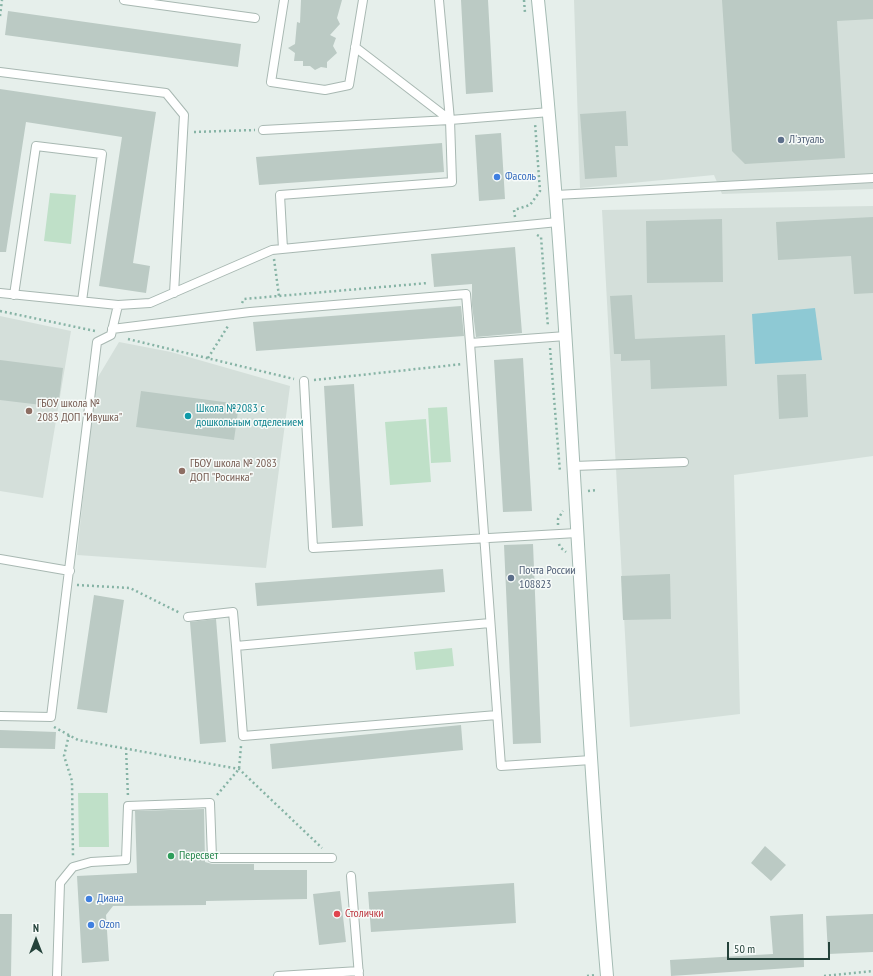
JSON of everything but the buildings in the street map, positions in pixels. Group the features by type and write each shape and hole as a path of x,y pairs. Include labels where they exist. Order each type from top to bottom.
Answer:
{"street":[{"path":"538,0 550,112 558,222 591,760 607,976"}],"lane":[{"path":"124,0 255,18"},
{"path":"284,0 271,82 325,90 349,86 363,0"},
{"path":"283,249 280,195 452,182 450,120 439,0"},
{"path":"355,47 450,120"},
{"path":"0,72 166,93 184,115 174,292"},
{"path":"263,130 450,120 550,112"},
{"path":"14,296 36,146 102,154 82,301"},
{"path":"556,195 873,178"},
{"path":"0,293 14,296 118,305 150,303 272,250 558,222"},
{"path":"0,716 51,717 97,342 112,332 250,312 466,294 501,766 591,760"},
{"path":"112,332 118,305"},
{"path":"470,343 566,336"},
{"path":"304,381 313,548 577,533"},
{"path":"574,466 684,462"},
{"path":"0,559 70,571"},
{"path":"188,617 188,615 233,612 243,736 497,715"},
{"path":"236,646 490,623"},
{"path":"57,976 60,883 73,867 91,862 126,860 128,806 210,803 212,858 332,858"},
{"path":"278,976 359,974 351,876"}],"path":[{"path":"0,16 2,0"},
{"path":"183,132 263,130"},
{"path":"272,250 279,296"},
{"path":"0,311 112,332 304,381 471,363"},
{"path":"68,584 130,588 188,617"},
{"path":"51,717 54,727 78,740 239,768 332,858"},
{"path":"69,735 64,756 72,781 73,867"},
{"path":"210,803 239,768 243,736"},
{"path":"126,748 128,806"},
{"path":"824,976 873,971"}],"shaded area":[{"path":"574,0 873,0 873,189 722,194 714,175 580,188"},
{"path":"873,206 873,456 734,475 740,714 630,727 602,210"},
{"name":"ГБОУ школа № 2083 ДОП \"Ивушка\"","path":"0,316 71,331 43,498 0,491"},
{"name":"ГБОУ школа № 2083 ДОП \"Росинка\"","path":"119,342 171,352 290,386 266,568 77,555 95,382"}],"green space":[{"path":"50,193 76,195 71,244 44,241"},
{"path":"447,407 451,462 431,463 428,408"},
{"path":"426,419 431,482 390,485 385,422"},
{"path":"452,648 454,666 416,670 414,652"},
{"path":"78,793 108,793 109,847 79,847"}],"water":[{"path":"815,308 822,360 755,364 752,314"}],"place":[{"name":"Л'этуаль","path":"781,140"},
{"name":"Фасоль","path":"497,177"},
{"name":"ГБОУ школа № 2083 ДОП \"Ивушка\"","path":"29,411"},
{"name":"Школа №2083 с дошкольным отделением","path":"188,416"},
{"name":"ГБОУ школа № 2083 ДОП \"Росинка\"","path":"182,471"},
{"name":"Почта России 108823","path":"511,578"},
{"name":"Пересвет","path":"171,856"},
{"name":"Диана","path":"89,899"},
{"name":"Столички","path":"337,914"},
{"name":"Ozon","path":"91,925"}]}
